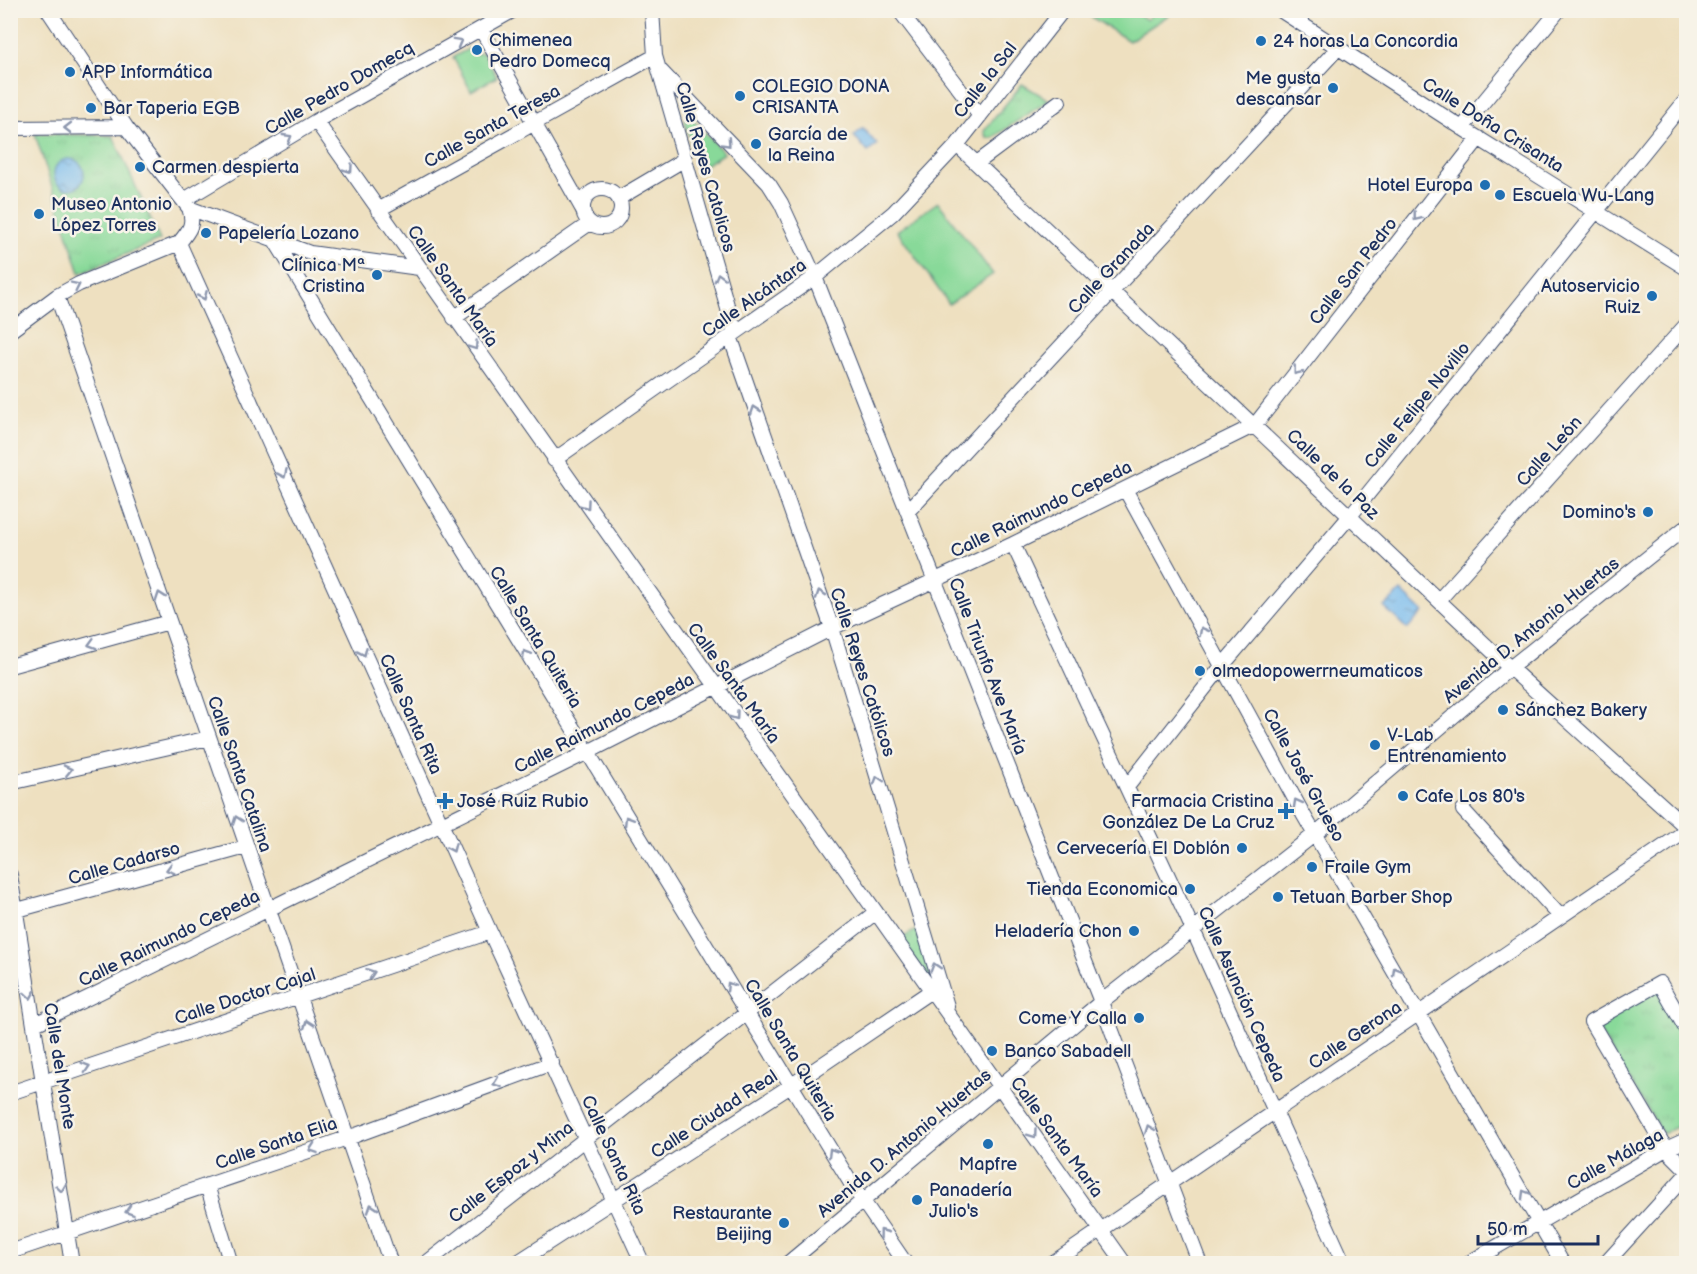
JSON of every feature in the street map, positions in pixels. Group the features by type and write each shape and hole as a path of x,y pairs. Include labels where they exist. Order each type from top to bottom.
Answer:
{"street":[{"path":"10,331 57,296 178,243 189,231 193,219 187,204 126,127 48,10"},
{"name":"Calle Reyes Catolicos","path":"652,10 657,62 732,334"},
{"path":"899,10 980,116"},
{"name":"Calle la Sal","path":"957,145 1063,10"},
{"name":"Calle Doña Crisanta","path":"1280,10 1462,129 1686,268"},
{"path":"1462,129 1559,10"},
{"name":"Calle Pedro Domecq","path":"187,204 316,122 511,11"},
{"path":"481,29 590,224 602,228 613,224 622,210 619,198 610,190 598,189 587,196 583,210"},
{"name":"Calle Granada","path":"908,511 1338,48"},
{"name":"Calle Santa Teresa","path":"378,210 535,124 657,62"},
{"name":"Calle Triunfo Ave María","path":"657,62 769,184 781,203 815,277 1101,1002 1200,1263"},
{"name":"Calle Felipe Novillo","path":"1127,787 1222,666 1350,516 1686,100"},
{"path":"977,163 1059,102"},
{"name":"Calle Santa María","path":"316,122 714,687 1125,1263"},
{"path":"10,128 126,127"},
{"name":"Calle San Pedro","path":"1255,425 1479,138"},
{"name":"Calle de la Paz","path":"957,145 1510,669 1686,829"},
{"name":"Calle Alcántara","path":"554,460 815,277 892,213 957,145"},
{"path":"619,198 685,159"},
{"path":"187,204 276,242 310,253 419,268"},
{"path":"454,318 590,224"},
{"name":"Calle Santa Quiteria","path":"276,242 862,1202 906,1263"},
{"name":"Calle Santa Rita","path":"178,243 440,823 644,1263"},
{"name":"Calle Santa Catalina","path":"57,296 391,1263"},
{"name":"Calle León","path":"1439,600 1686,325"},
{"name":"Calle Reyes Católicos","path":"732,334 832,628 952,1022"},
{"name":"Calle Raimundo Cepeda","path":"35,1024 586,753 832,628 1255,425"},
{"name":"Calle José Grueso","path":"1125,489 1315,834 1420,1012 1563,1263"},
{"name":"Avenida D. Antonio Huertas","path":"787,1263 1101,1002 1315,834 1510,669 1686,527"},
{"name":"Calle Asunción Cepeda","path":"1013,543 1194,931 1344,1263"},
{"path":"10,666 169,622"},
{"path":"10,783 209,738"},
{"path":"1463,810 1560,916"},
{"name":"Calle Gerona","path":"1051,1263 1686,829"},
{"name":"Calle Cadarso","path":"14,912 246,847"},
{"name":"Calle del Monte","path":"10,875 14,912 45,1081 72,1263"},
{"name":"Calle Espoz y Mina","path":"425,1263 876,912"},
{"name":"Calle Doctor Cajal","path":"10,1093 490,932"},
{"path":"1686,1029 1660,983 1591,1022 1666,1149 1686,1169"},
{"name":"Calle Ciudad Real","path":"514,1263 792,1085 931,991"},
{"name":"Calle Santa Elia","path":"10,1252 347,1138 552,1064"},
{"name":"Calle Málaga","path":"1467,1263 1666,1149 1686,1140"},
{"path":"1605,1263 1686,1175"},
{"path":"207,1185 231,1263"}],"green space":[{"path":"1082,11 1134,11 1147,20 1154,11 1175,11 1129,41"},
{"path":"470,48 476,54 483,53 497,77 471,91 453,57"},
{"path":"1022,84 1049,100 992,138 986,137 984,131"},
{"path":"691,118 724,153 700,168 685,123 686,119"},
{"path":"35,134 113,136 160,240 80,273"},
{"path":"938,202 993,274 949,304 897,231"},
{"path":"916,930 933,983 900,939"},
{"path":"1659,987 1686,1035 1686,1122 1663,1134 1594,1023"}],"water":[{"path":"863,128 877,145 868,152 854,136"},
{"path":"69,159 80,163 84,174 80,185 69,189 58,185 54,174 58,163"},
{"path":"1401,591 1423,612 1407,629 1384,607"}],"place":[{"name":"24 horas La Concordia","path":"1261,41"},
{"name":"Chimenea Pedro Domecq","path":"477,50"},
{"name":"APP Informática","path":"70,72"},
{"name":"Me gusta descansar","path":"1333,88"},
{"name":"COLEGIO DONA CRISANTA","path":"740,96"},
{"name":"Bar Taperia EGB","path":"91,108"},
{"name":"García de la Reina","path":"756,144"},
{"name":"Carmen despierta","path":"140,167"},
{"name":"Hotel Europa","path":"1485,185"},
{"name":"Escuela Wu-Lang","path":"1500,195"},
{"name":"Museo Antonio López Torres","path":"39,214"},
{"name":"Papelería Lozano","path":"206,233"},
{"name":"Clínica Mª Cristina","path":"377,275"},
{"name":"Autoservicio Ruiz","path":"1652,296"},
{"name":"Domino's","path":"1648,512"},
{"name":"olmedopowerrneumaticos","path":"1200,671"},
{"name":"Sánchez Bakery","path":"1503,710"},
{"name":"V-Lab Entrenamiento","path":"1375,745"},
{"name":"Cafe Los 80's","path":"1403,796"},
{"name":"José Ruiz Rubio","path":"445,801"},
{"name":"Farmacia Cristina González De La Cruz","path":"1286,811"},
{"name":"Cervecería El Doblón","path":"1242,848"},
{"name":"Fraile Gym","path":"1312,867"},
{"name":"Tienda Economica","path":"1190,889"},
{"name":"Tetuan Barber Shop","path":"1278,897"},
{"name":"Heladería Chon","path":"1134,931"},
{"name":"Come Y Calla","path":"1139,1018"},
{"name":"Banco Sabadell","path":"992,1051"},
{"name":"Mapfre","path":"988,1144"},
{"name":"Panadería Julio's","path":"917,1200"},
{"name":"Restaurante Beijing","path":"784,1223"}]}
